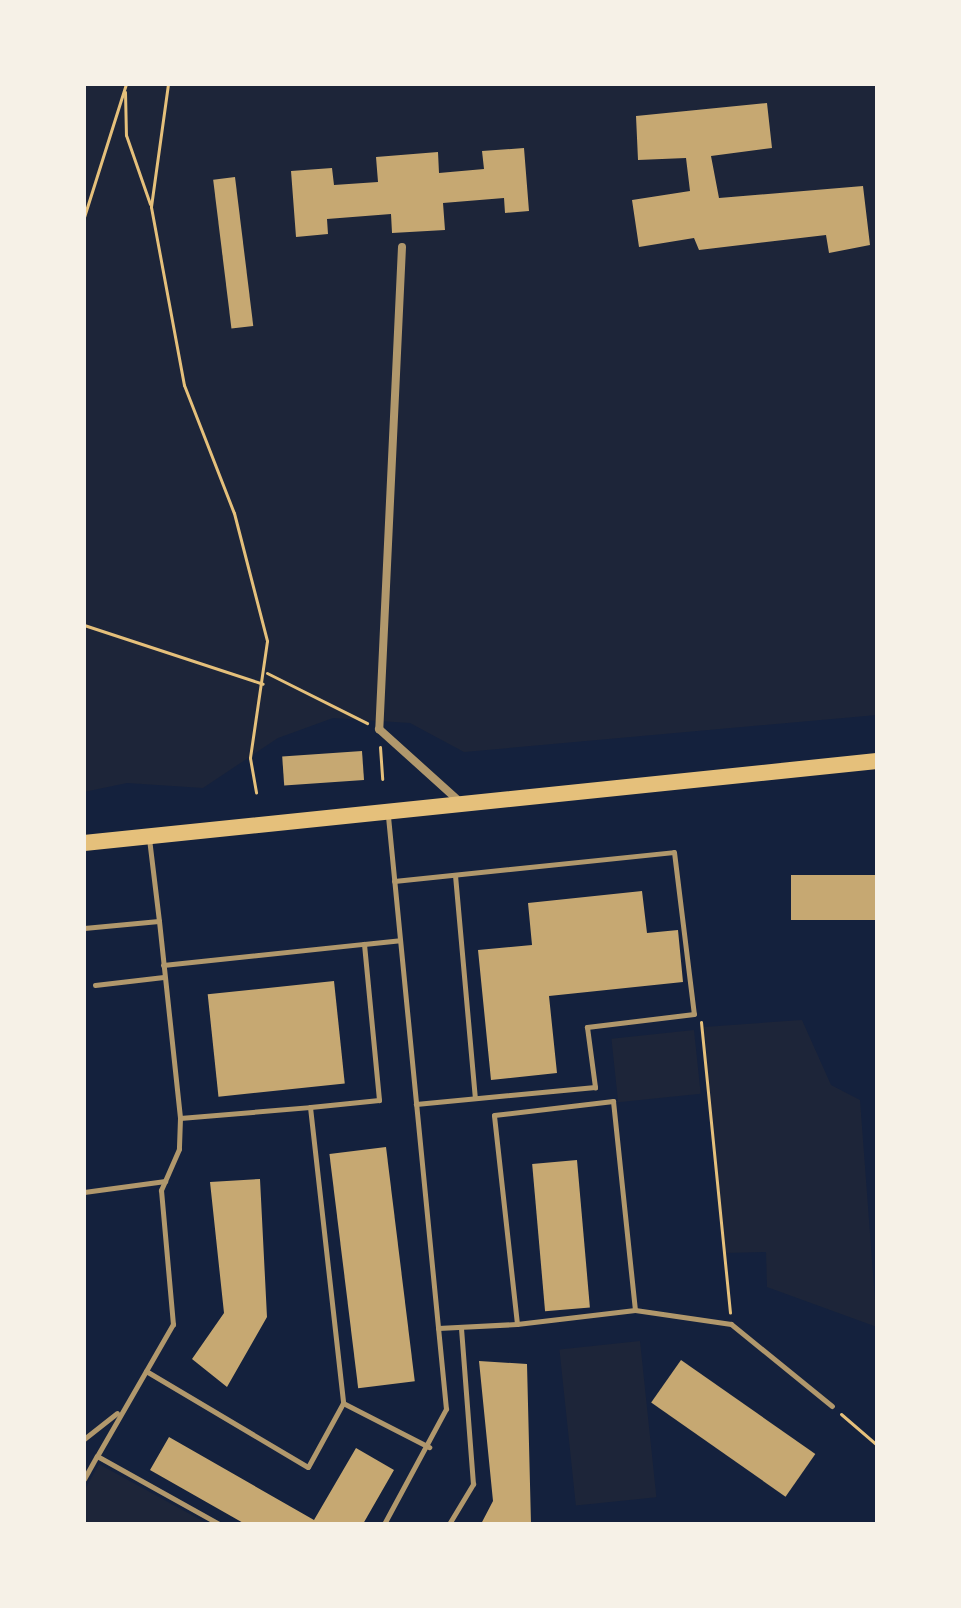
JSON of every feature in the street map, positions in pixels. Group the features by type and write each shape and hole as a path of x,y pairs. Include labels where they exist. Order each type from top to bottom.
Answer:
{"main road":[{"path":"84,843 387,809 877,761"}],"street":[{"path":"402,247 379,729 461,802"}],"lane":[{"path":"384,1524 429,1447 446,1409 387,809"},
{"path":"84,1479 173,1324 165,1181 179,1149 180,1118 148,836"},
{"path":"394,881 674,852 694,1014 587,1027 595,1087 416,1104"},
{"path":"455,875 475,1098"},
{"path":"84,928 159,921"},
{"path":"163,965 400,940"},
{"path":"180,1118 379,1100 364,944"},
{"path":"95,985 164,977"},
{"path":"517,1324 494,1115 613,1101 635,1310"},
{"path":"146,1371 308,1467 343,1403 310,1107"},
{"path":"84,1192 165,1181"},
{"path":"438,1328 517,1324 635,1310 731,1324 832,1406"},
{"path":"449,1524 473,1484 461,1327"},
{"path":"343,1403 429,1447"},
{"path":"84,1439 123,1407"},
{"path":"97,1456 219,1524"}],"path":[{"path":"151,207 168,84"},
{"path":"125,85 126,135 151,207 184,385 234,513 267,641 267,673 250,758 256,792"},
{"path":"84,217 125,85"},
{"path":"84,625 264,685"},
{"path":"267,673 379,729 382,779"},
{"path":"699,1010 731,1324"},
{"path":"832,1406 877,1445"}],"shaded area":[{"path":"84,84 877,84 877,715 464,752 410,723 333,718 278,738 203,788 127,783 84,792"},
{"path":"802,1020 831,1085 860,1100 877,1327 767,1287 766,1252 725,1253 704,1027"},
{"path":"694,1030 701,1094 618,1102 611,1039"},
{"path":"640,1341 656,1497 576,1506 559,1349"},
{"path":"99,1464 208,1524 84,1524 84,1491"}],"building":[{"path":"767,103 772,148 711,156 719,198 863,186 870,245 829,253 826,235 699,250 694,238 639,247 632,200 690,191 686,158 638,160 636,116"},
{"path":"524,148 529,211 505,213 504,198 443,203 445,230 392,233 391,214 327,219 328,234 296,237 291,171 332,168 334,185 378,182 376,157 438,152 439,173 484,169 482,151"},
{"path":"235,177 253,326 231,329 213,180"},
{"path":"362,751 364,780 284,786 282,757"},
{"path":"791,875 877,875 877,920 791,920"},
{"path":"642,891 647,933 678,930 683,982 549,996 557,1073 491,1080 478,950 532,945 528,903"},
{"path":"334,981 345,1083 218,1097 208,994"},
{"path":"386,1147 415,1381 358,1388 329,1154"},
{"path":"577,1160 590,1307 545,1311 532,1164"},
{"path":"260,1179 267,1317 227,1387 192,1359 224,1313 210,1182"},
{"path":"681,1360 815,1454 786,1497 651,1403"},
{"path":"479,1361 527,1364 531,1524 481,1524 493,1501"},
{"path":"169,1437 314,1520 356,1448 394,1470 363,1524 245,1524 150,1470"}]}
